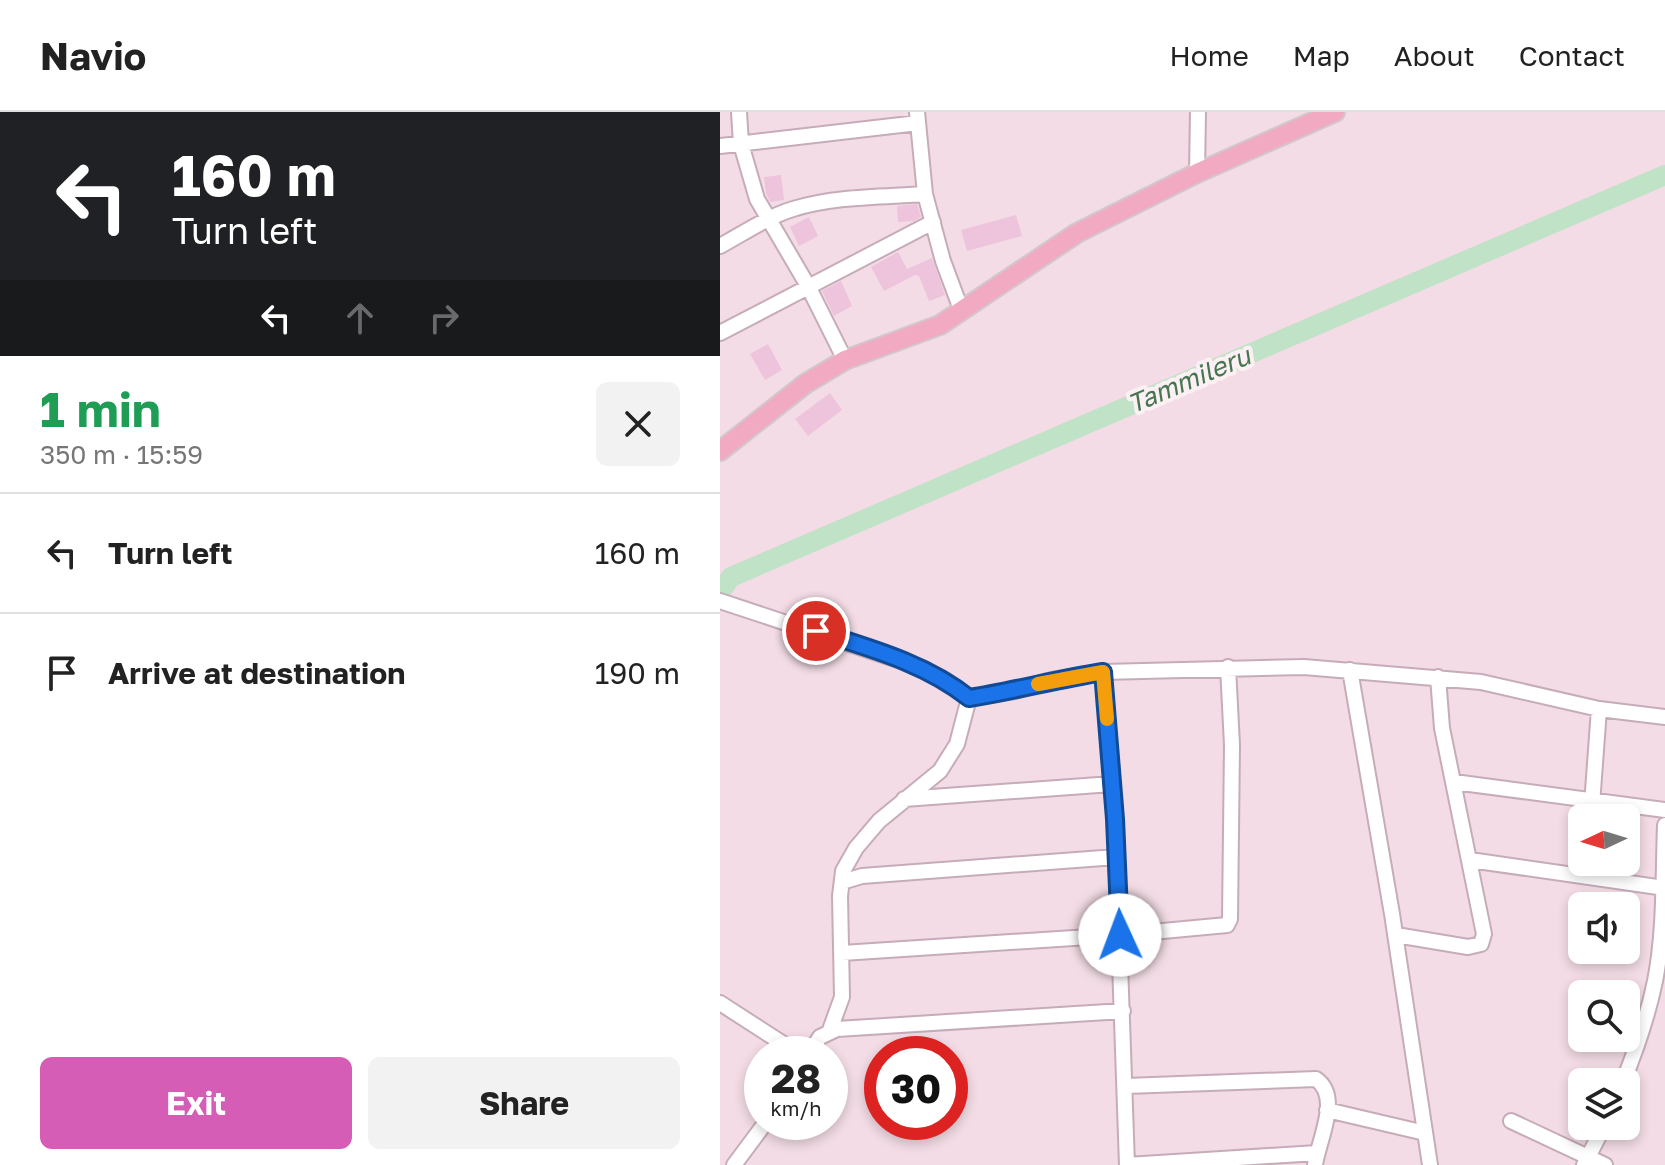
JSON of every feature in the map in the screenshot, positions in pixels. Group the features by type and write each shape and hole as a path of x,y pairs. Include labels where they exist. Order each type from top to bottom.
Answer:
{"main road":[{"path":"720,451 805,384 845,360 910,338 962,312 1077,233 1197,173 1335,112"}],"street":[{"path":"739,112 741,144 757,199 808,286 845,360"},
{"path":"1197,173 1198,112"},
{"path":"720,146 917,118 925,194 943,261 962,312"},
{"path":"720,246 768,219 794,209 836,200 925,194"},
{"path":"720,333 933,222"},
{"path":"726,602 922,668 947,681 969,698 1103,672 1304,667 1481,682 1599,709 1665,717"},
{"path":"842,953 1227,925 1230,919 1232,745 1228,667"},
{"path":"1350,670 1396,935 1430,1165"},
{"path":"1103,672 1120,935 1127,1165 1316,1159 1327,1110 1326,1091 1323,1083 1316,1079 1126,1086"},
{"path":"1396,935 1468,947 1481,944 1484,934 1442,728 1438,677"},
{"path":"830,1030 842,997 843,871 856,848 879,821 940,771 957,744 969,698"},
{"path":"1592,804 1599,709"},
{"path":"1454,782 1665,810"},
{"path":"904,799 1112,784"},
{"path":"1628,1068 1655,981 1664,888 1665,825"},
{"path":"842,882 862,876 1116,857"},
{"path":"1470,860 1568,868"},
{"path":"1615,876 1664,888"},
{"path":"720,1003 771,1036"},
{"path":"821,1036 830,1030 1123,1011"},
{"path":"1327,1110 1425,1133"},
{"path":"1511,1121 1586,1161 1605,1165"},
{"path":"734,1165 753,1140"},
{"path":"1586,1161 1597,1140"}],"shaded area":[{"path":"720,112 1665,112 1665,1165 720,1165"}],"building":[{"path":"781,175 784,200 770,202 764,177"},
{"path":"917,204 921,217 914,221 898,222 897,206"},
{"path":"1016,215 1022,236 967,251 961,230"},
{"path":"809,217 818,236 799,246 790,227"},
{"path":"898,252 907,269 932,258 945,295 929,301 919,276 915,275 884,291 871,267"},
{"path":"841,281 852,306 834,316 822,291"},
{"path":"768,344 782,370 765,380 750,354"},
{"path":"830,393 842,410 808,436 795,419"}],"waterway":[{"name":"Tammileru","path":"720,592 731,577 1665,175"}],"slow traffic":[{"path":"1038,684 1103,672 1107,719"}],"route":[{"path":"816,631 922,668 947,681 969,698 1103,672 1115,819 1120,935"}]}
